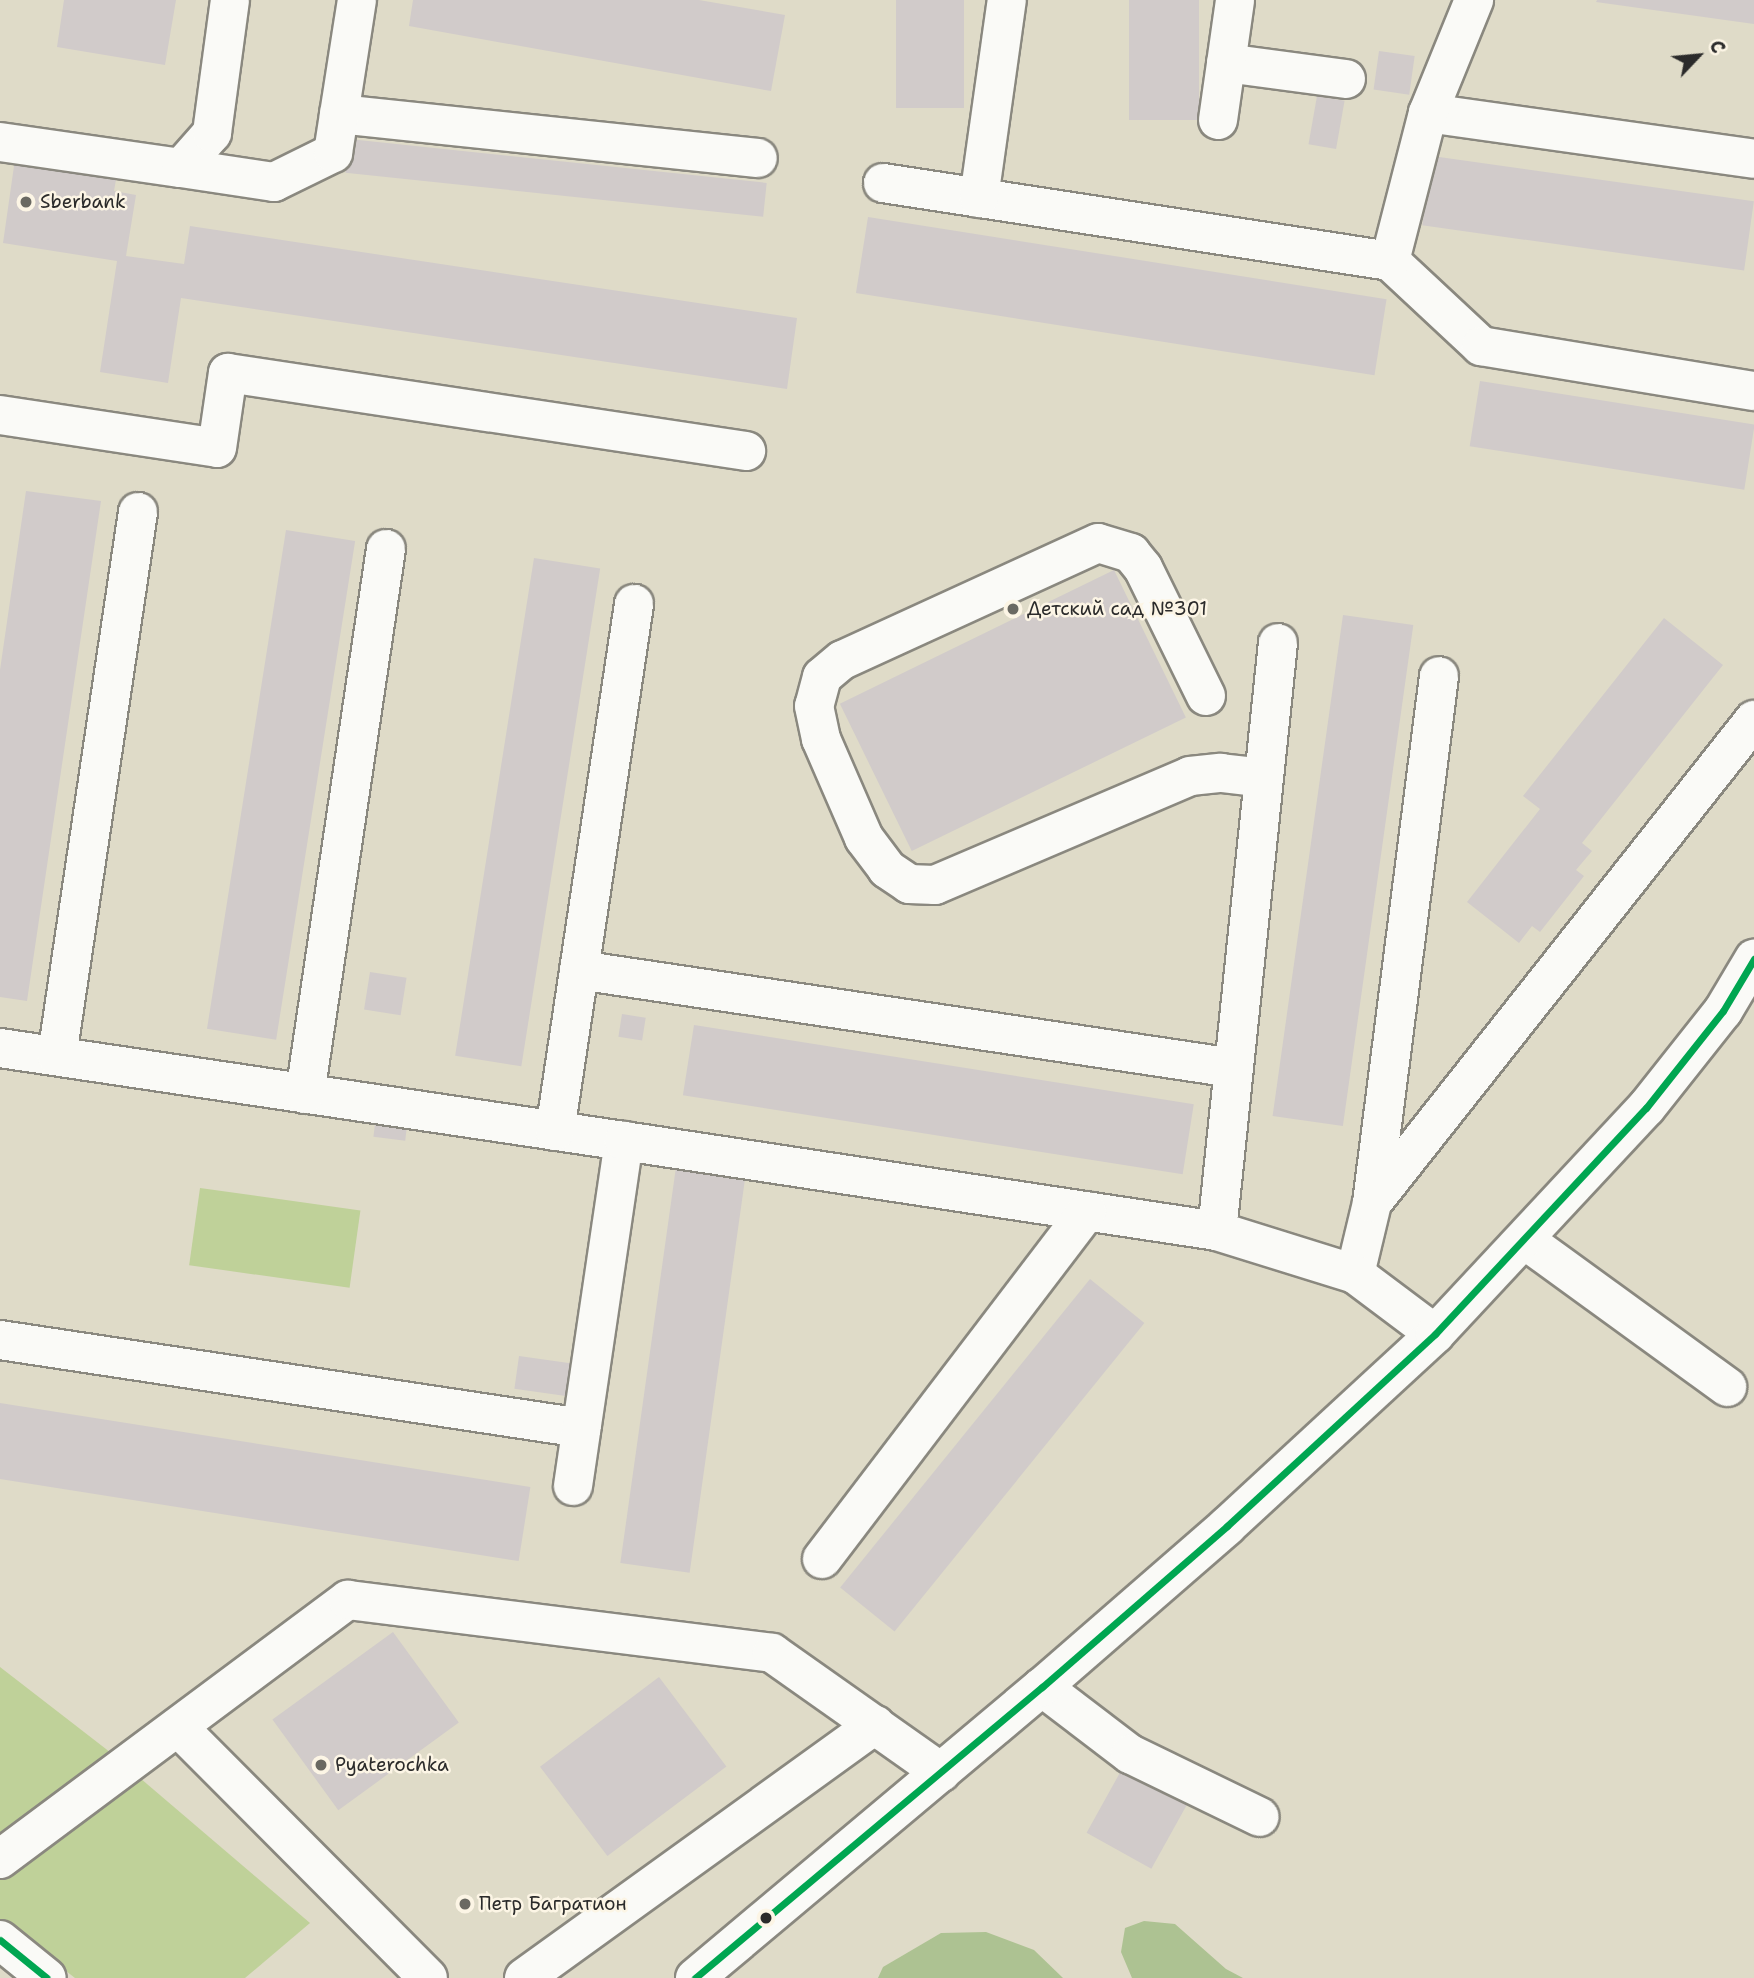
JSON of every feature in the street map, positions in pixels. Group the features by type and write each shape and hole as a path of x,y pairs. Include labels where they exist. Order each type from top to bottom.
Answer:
{"street":[{"path":"181,168 212,133 230,0"},
{"path":"0,142 274,182 333,153 357,0"},
{"path":"979,198 1007,0"},
{"path":"1218,120 1235,0"},
{"path":"1390,261 1428,113 1474,0"},
{"path":"1226,63 1346,79"},
{"path":"1428,113 1754,159"},
{"path":"339,114 758,158"},
{"path":"883,183 1390,261 1481,346 1754,391"},
{"path":"0,415 217,448 228,373 746,451"},
{"path":"57,1056 138,512"},
{"path":"1206,696 1143,568 1131,552 1098,543 842,660 822,677 814,706 821,739 864,838 887,869 909,884 935,885 1190,776 1221,773 1264,778"},
{"path":"305,1094 386,549"},
{"path":"555,1131 634,604"},
{"path":"1216,1231 1278,643"},
{"path":"1355,1274 1372,1203 1439,676"},
{"path":"1372,1203 1754,719"},
{"path":"695,1978 942,1772 1227,1526 1435,1334 1646,1108 1723,1011 1754,959"},
{"path":"579,970 1233,1068"},
{"path":"0,1048 1216,1231 1355,1274 1435,1334"},
{"path":"573,1486 624,1141"},
{"path":"822,1559 1087,1211"},
{"path":"1525,1240 1727,1387"},
{"path":"0,1340 581,1428"},
{"path":"0,1860 348,1600 772,1653 942,1772"},
{"path":"1042,1687 1130,1754 1260,1817"},
{"path":"524,1978 875,1726"},
{"path":"178,1727 428,1978"},
{"path":"0,1940 47,1978"}],"green space":[{"path":"200,1188 360,1211 350,1288 189,1265"},
{"path":"0,1667 106,1749 310,1923 245,1978 75,1978 0,1920"},
{"path":"1144,1921 1175,1924 1226,1969 1243,1978 1132,1978 1121,1952 1125,1928"},
{"path":"986,1932 1034,1950 1063,1978 878,1978 883,1967 941,1933"}],"building":[{"path":"64,0 176,0 165,65 57,47"},
{"path":"413,0 699,0 785,15 771,91 409,26"},
{"path":"896,0 964,0 964,108 896,108"},
{"path":"1129,0 1199,0 1199,120 1129,120"},
{"path":"1597,0 1754,0 1754,24 1596,2"},
{"path":"1379,51 1415,56 1409,95 1374,90"},
{"path":"1317,96 1345,101 1336,149 1308,144"},
{"path":"349,139 767,183 763,217 345,173"},
{"path":"1432,156 1754,201 1744,271 1422,225"},
{"path":"15,159 117,174 114,191 136,195 126,256 184,264 190,226 797,318 787,389 181,298 168,383 100,372 117,261 3,243"},
{"path":"868,217 1387,299 1374,375 856,293"},
{"path":"1480,381 1754,424 1744,490 1470,446"},
{"path":"26,491 101,501 27,1001 0,997 0,670"},
{"path":"286,530 355,541 276,1040 207,1029"},
{"path":"534,558 600,568 521,1066 455,1056"},
{"path":"1114,570 1186,717 912,851 840,704"},
{"path":"1343,615 1413,625 1343,1126 1273,1116"},
{"path":"1664,618 1723,665 1582,843 1592,851 1576,870 1584,876 1540,932 1532,926 1519,943 1467,902 1540,809 1523,796"},
{"path":"370,972 407,978 401,1015 364,1010"},
{"path":"622,1014 646,1018 642,1040 618,1037"},
{"path":"694,1025 1194,1104 1183,1174 683,1095"},
{"path":"376,1116 408,1120 405,1141 373,1137"},
{"path":"676,1167 745,1177 690,1573 620,1563"},
{"path":"1090,1279 1144,1323 895,1632 840,1588"},
{"path":"519,1356 577,1364 573,1397 514,1389"},
{"path":"0,1403 530,1487 519,1561 0,1479"},
{"path":"393,1632 459,1723 338,1810 272,1720"},
{"path":"659,1677 726,1766 607,1856 540,1767"},
{"path":"1122,1769 1187,1805 1151,1869 1087,1833"}],"transit line":[{"path":"695,1978 1042,1687 1227,1526 1435,1334 1646,1108 1723,1011 1754,959"},
{"path":"0,1940 47,1978"}],"place":[{"name":"Sberbank","path":"26,202"},
{"name":"Детский сад №301","path":"1013,609"},
{"name":"Pyaterochka","path":"321,1765"},
{"name":"Петр Багратион","path":"465,1904"}]}
